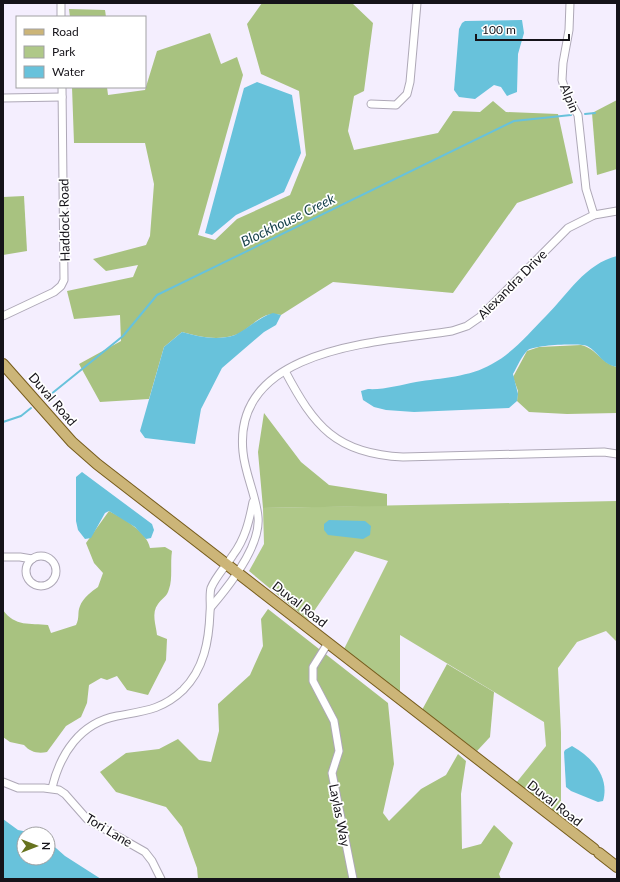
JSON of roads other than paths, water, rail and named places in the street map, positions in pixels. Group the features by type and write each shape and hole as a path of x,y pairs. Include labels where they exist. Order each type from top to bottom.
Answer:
{"main road":[{"name":"Duval Road","path":"3,364 72,442 97,464 617,867"}],"street":[{"path":"61,3 61,16"},
{"path":"371,104 396,104 407,94 417,3"},
{"name":"Alpin","path":"570,3 569,30 563,63 562,80 567,96 578,115 585,183 594,215"},
{"name":"Haddock Road","path":"3,316 54,292 64,280 62,88"},
{"path":"3,98 62,97"},
{"name":"Alexandra Drive","path":"211,607 249,553 256,535 258,517 243,451 244,425 249,412 262,390 270,381 310,358 331,350 452,331 467,326 480,318 568,228 594,215 617,211"},
{"path":"285,371 303,405 321,426 346,444 375,454 403,457 604,452 617,454"},
{"name":"Alexandra Drive","path":"52,788 59,763 64,754 71,744 86,730 115,716 143,712 159,707 175,697 188,684 199,668 207,644 211,607 211,590 246,532 253,498"},
{"path":"3,557 32,559 45,556 52,562 56,571 48,584 38,585 30,580 26,571 29,562 32,559"},
{"name":"Laylas Way","path":"328,643 313,667 313,681 334,721 339,751 332,773 353,879"},
{"path":"3,782 18,788 52,788"},
{"name":"Tori Lane","path":"52,788 65,794 87,819 145,852 152,861 161,879"}],"water":[{"path":"522,20 524,33 518,54 517,92 507,96 501,87 494,85 475,99 459,97 454,90 459,29 462,23 465,21"},
{"path":"257,82 292,95 301,153 284,192 236,215 212,235 205,233 244,88"},
{"path":"617,256 617,367 604,361 587,346 566,345 539,347 532,348 526,352 513,374 518,394 517,401 509,408 414,412 386,410 374,407 363,400 361,391 368,389 386,388 465,374 474,372 492,364 521,342 586,273 606,260"},
{"path":"273,313 281,315 276,325 264,332 222,368 201,409 195,444 145,438 140,431 164,347 182,332 202,337 215,338 235,335 263,317"},
{"path":"82,472 152,524 154,530 151,538 146,539 135,527 109,511 105,513 91,538 85,539 78,530 76,521 76,477"},
{"path":"329,520 365,521 371,526 370,535 363,539 328,535 324,530 324,524"},
{"path":"572,746 592,762 602,776 604,784 603,801 598,802 571,791 566,787 564,752"},
{"path":"3,819 16,829 16,866 56,866 56,848 65,856 101,879 3,879"}],"waterway":[{"name":"Blockhouse Creek","path":"585,114 595,113"},
{"name":"Blockhouse Creek","path":"45,399 123,336 157,295 514,121 571,115"},
{"name":"Blockhouse Creek","path":"3,422 21,416 31,408"}]}
